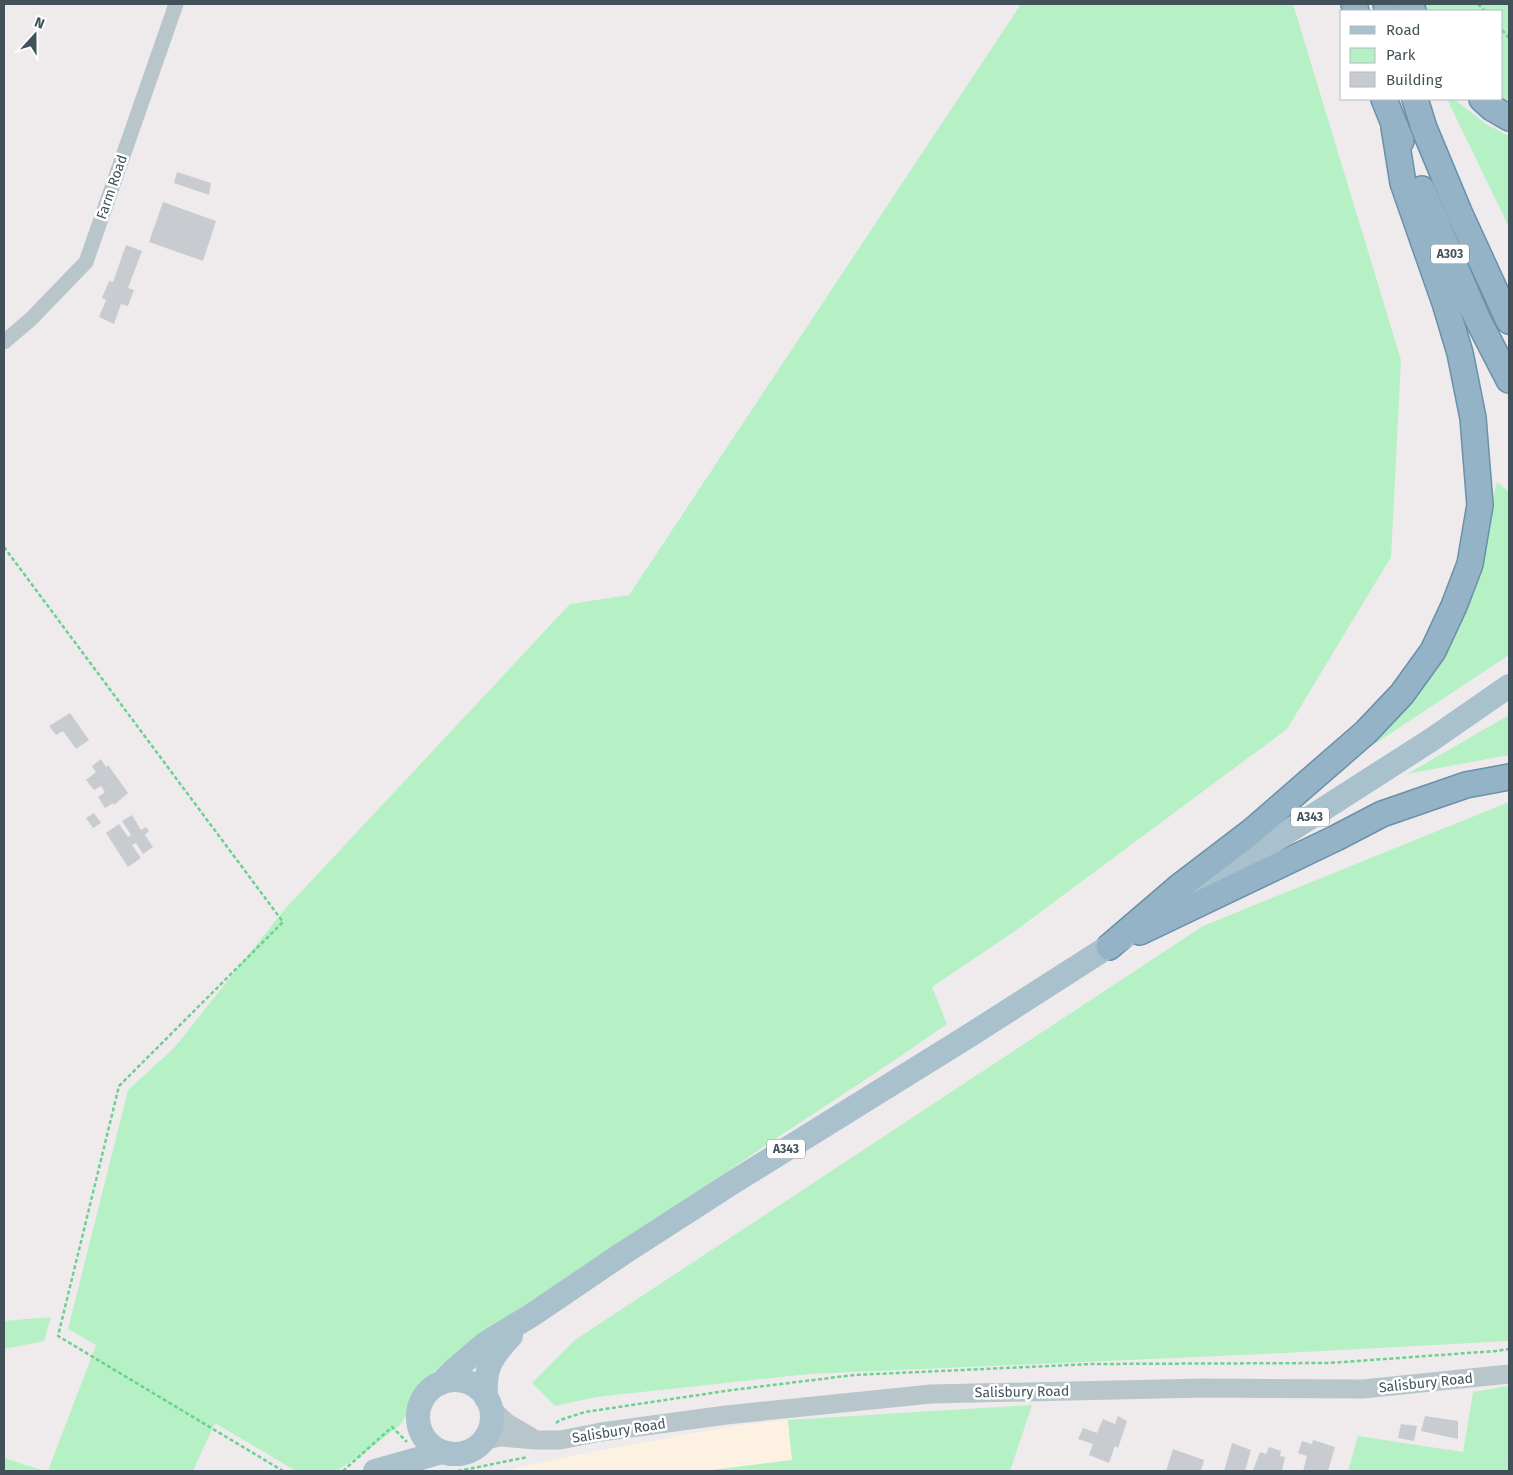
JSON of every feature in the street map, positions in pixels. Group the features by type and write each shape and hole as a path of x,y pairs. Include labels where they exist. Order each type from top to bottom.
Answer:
{"highway":[{"name":"A303","path":"1384,100 1394,127 1478,318 1509,380"},
{"name":"A303","path":"1415,100 1424,128 1459,212 1509,321"},
{"path":"1483,100 1509,118"},
{"path":"1109,947 1179,887 1251,832 1366,732 1402,694 1433,651 1454,606 1470,564 1480,505 1473,418 1463,364 1445,303 1403,183 1394,127"},
{"path":"1109,947 1328,842 1382,814 1466,785 1509,777"}],"main road":[{"name":"A343","path":"441,1383 452,1371 486,1343 532,1315 732,1183 1109,947 1431,740 1509,686"},
{"name":"A343","path":"488,1402 485,1383 491,1360 498,1350 532,1315"},
{"path":"379,1469 408,1443 416,1427 419,1407 423,1397 441,1383 451,1380 466,1382 480,1390 488,1402 491,1419 489,1431 482,1441 471,1450 452,1454 442,1452 425,1439 418,1419"},
{"path":"379,1469 442,1452"}],"street":[{"name":"Farm Road","path":"4,342 31,319 86,262 176,4"},
{"name":"Salisbury Road","path":"482,1441 500,1437 560,1440 601,1432 726,1415 932,1394 1205,1388 1364,1389 1509,1374"},
{"path":"488,1402 507,1423 541,1440"}],"path":[{"path":"4,546 283,922 119,1086 58,1336 283,1471"},
{"path":"458,1471 534,1456 546,1451 541,1440"}],"shaded area":[{"path":"788,1420 792,1460 703,1471 508,1471 586,1453 734,1426"}],"green space":[{"path":"1021,4 1293,4 1401,360 1391,557 1287,729 1015,931 932,987 947,1024 476,1339 425,1379 400,1425 362,1455 336,1471 296,1471 215,1423 193,1471 48,1471 96,1345 68,1329 128,1090 174,1048 285,909 570,604 629,595"},
{"path":"1421,4 1509,4 1509,107 1498,100 1503,100 1503,10 1424,10"},
{"path":"1447,100 1455,100 1486,124 1509,136 1509,227"},
{"path":"1497,482 1509,492 1509,655 1335,770 1466,609"},
{"path":"1509,715 1509,755 1407,774"},
{"path":"1509,802 1509,1341 809,1374 596,1397 555,1406 532,1383 575,1340 1203,926"},
{"path":"51,1317 44,1341 4,1349 4,1321"},
{"path":"1509,1386 1509,1471 1348,1471 1358,1436 1463,1452 1473,1392"},
{"path":"1032,1405 1010,1471 703,1471 792,1460 788,1420"},
{"path":"4,1458 45,1471 4,1471"}],"building":[{"path":"177,172 211,183 209,195 174,183"},
{"path":"163,202 216,221 203,261 149,242"},
{"path":"126,245 142,251 128,288 134,290 128,306 121,304 114,324 99,317 106,300 102,298 109,281 113,282"},
{"path":"70,713 89,740 76,749 63,731 56,735 49,726"},
{"path":"101,759 106,767 108,765 128,793 114,805 113,803 105,808 98,797 105,792 101,786 94,790 86,780 96,772 92,766"},
{"path":"94,813 101,823 93,828 86,818"},
{"path":"132,815 141,830 146,827 149,831 145,835 153,847 143,854 136,843 132,845 141,858 128,867 106,833 119,824 128,837 131,835 122,821"},
{"path":"1118,1416 1127,1421 1118,1448 1115,1446 1109,1463 1089,1455 1093,1444 1078,1439 1083,1428 1097,1433 1103,1419 1115,1424"},
{"path":"1425,1416 1458,1421 1458,1439 1421,1431"},
{"path":"1401,1424 1417,1426 1414,1441 1398,1438"},
{"path":"1313,1440 1335,1447 1328,1471 1303,1471 1307,1456 1298,1453 1302,1441 1312,1444"},
{"path":"1232,1443 1251,1450 1245,1471 1224,1471"},
{"path":"1269,1447 1281,1451 1280,1456 1285,1457 1282,1471 1253,1470 1260,1452 1266,1454"},
{"path":"1173,1449 1204,1460 1201,1471 1166,1471"}]}
